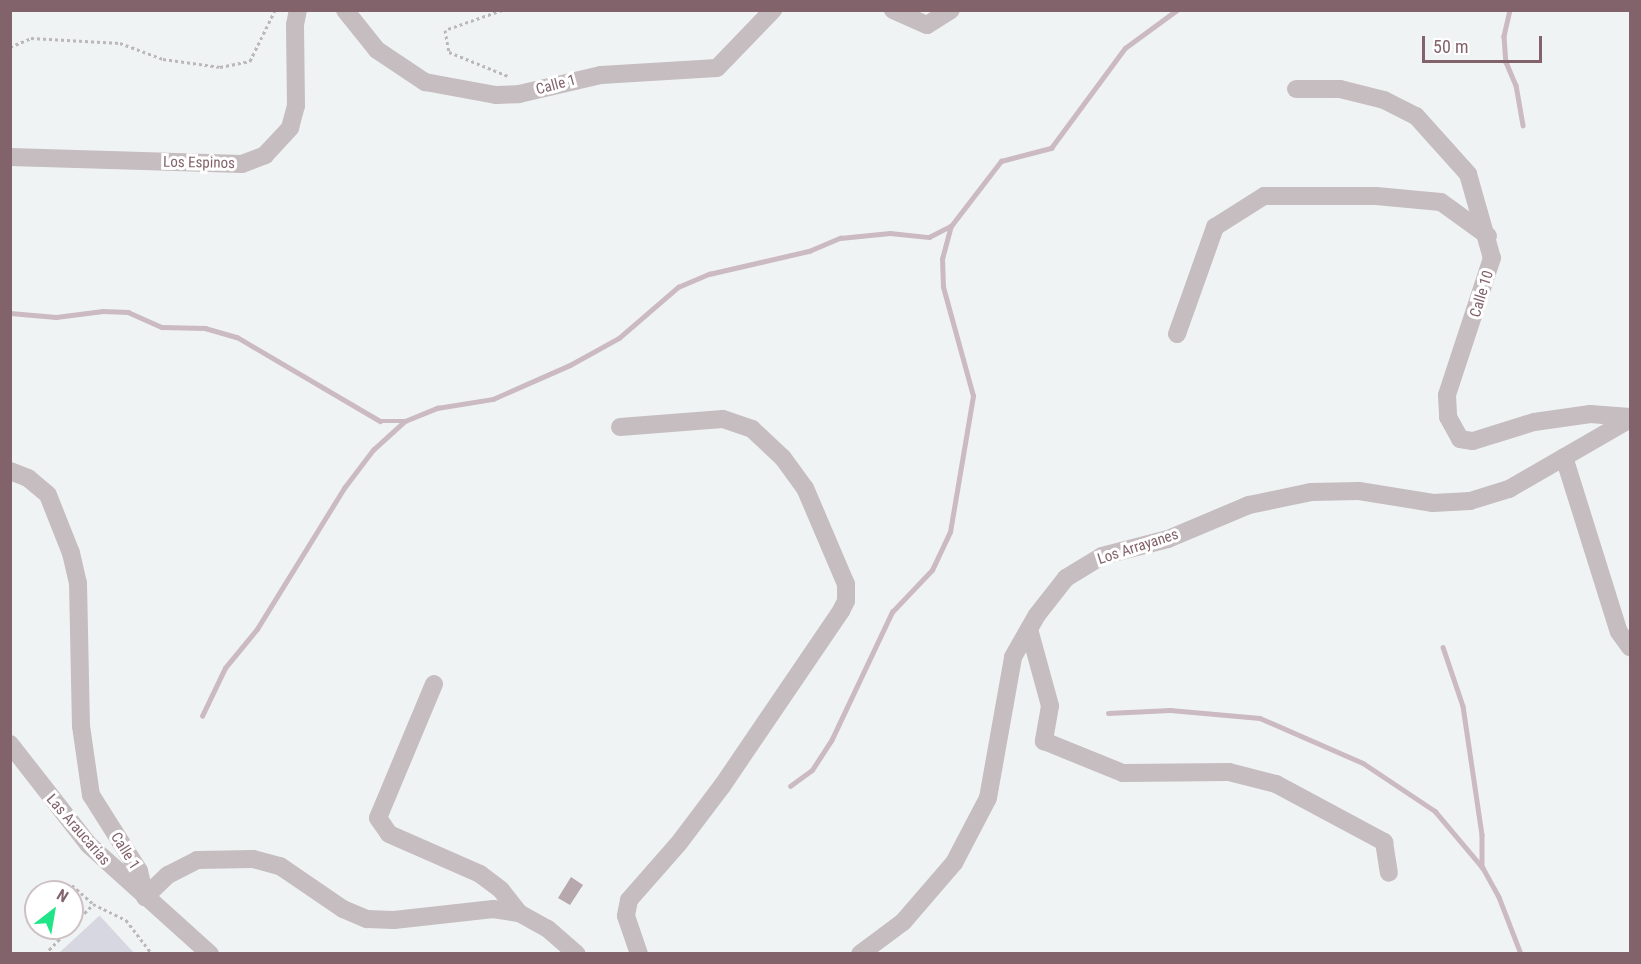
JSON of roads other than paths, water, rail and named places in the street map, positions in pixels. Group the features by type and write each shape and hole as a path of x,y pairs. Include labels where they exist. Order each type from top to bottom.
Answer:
{"street":[{"name":"Los Espinos","path":"10,157 242,164 265,155 290,128 296,106 295,25 298,10"},
{"name":"Calle 1","path":"345,10 377,50 425,82 496,95 519,94 602,75 717,68 773,10"},
{"path":"893,10 927,25 951,10"},
{"name":"Calle 10","path":"1296,89 1340,89 1384,100 1416,116 1468,174 1488,236 1492,258 1483,296 1447,395 1452,430 1460,439 1473,441 1534,422 1590,414 1630,418"},
{"path":"1177,334 1215,227 1264,196 1376,196 1441,202 1488,236"},
{"name":"Los Arrayanes","path":"860,954 903,922 954,863 988,798 1004,693 1013,657 1029,629 1066,578 1102,556 1168,539 1249,505 1311,492 1359,491 1433,502 1470,501 1509,489 1630,418"},
{"path":"620,427 723,419 752,429 783,458 805,488 846,584 846,601 841,611 722,786 679,843 629,900 626,916 639,954"},
{"path":"1564,457 1619,632 1630,647"},
{"name":"Calle 1","path":"10,471 28,478 48,495 72,553 78,583 81,726 91,795 139,871 145,897"},
{"path":"1029,629 1050,706 1044,741 1123,773 1229,772 1276,784 1384,843 1389,873"},
{"path":"434,684 378,818 389,834 480,874 501,890 519,913"},
{"name":"Las Araucarias","path":"10,744 89,845 210,954"},
{"path":"145,897 168,875 197,860 223,857 280,866 343,909 367,919 394,920 493,909 519,913 548,929 577,954"}],"waterway":[{"path":"202,716 225,668 257,629 344,488 373,450 405,421 437,408 493,399 570,365 619,338 678,287 709,274 809,251 840,238 890,233 929,237 951,226 1001,161 1051,148 1125,48 1177,10"},
{"path":"1510,10 1504,36 1506,62 1516,85 1523,125"},
{"path":"790,786 812,770 831,741 892,612 932,570 950,532 973,396 943,287 942,259 951,226"},
{"path":"10,313 56,317 103,311 128,312 162,327 205,328 237,337 380,421 405,421"},
{"path":"1443,647 1463,706 1482,835 1482,867"},
{"path":"1108,713 1170,710 1260,718 1363,763 1435,811 1483,868 1499,897 1521,954"}]}
